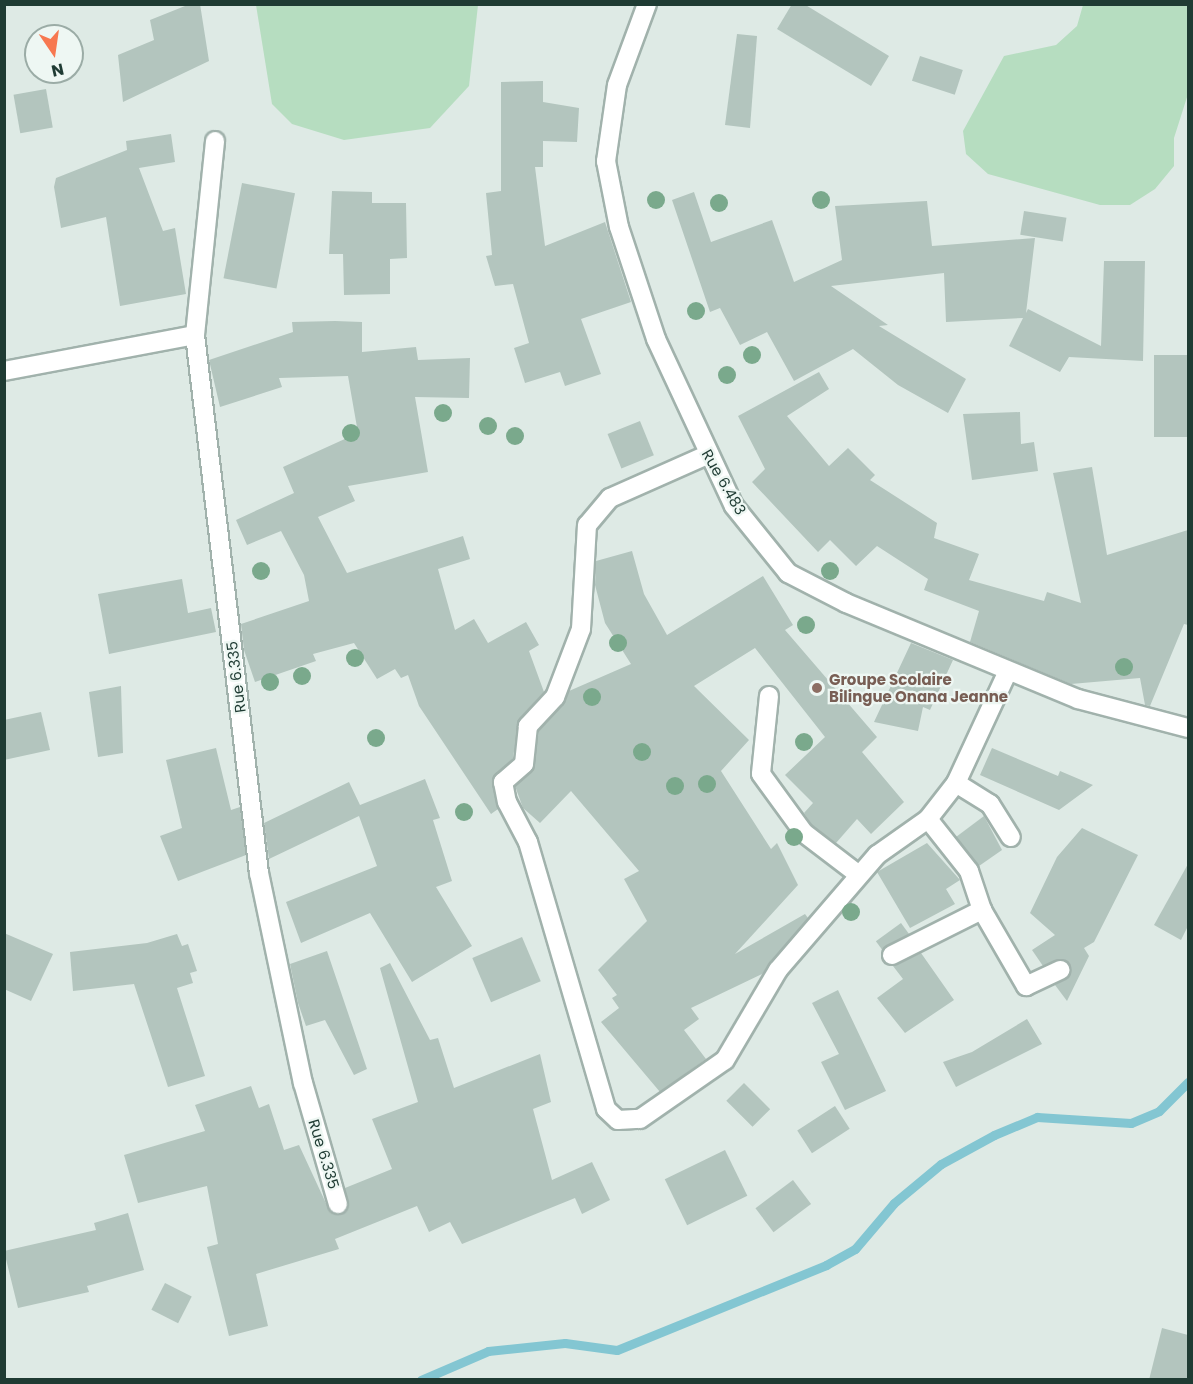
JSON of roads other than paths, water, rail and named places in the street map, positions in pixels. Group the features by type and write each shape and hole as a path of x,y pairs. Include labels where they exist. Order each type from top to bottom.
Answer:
{"street":[{"name":"Rue 6.483","path":"647,4 617,85 606,161 636,282 706,454 734,506 788,573 1007,673 1078,699 1188,728"},
{"name":"Rue 6.335","path":"215,141 195,335 259,873 303,1083 339,1204"},
{"path":"4,371 195,335"},
{"path":"706,454 610,498 587,525 581,629 555,698 528,726 524,764 503,782 507,802 528,842 606,1109 618,1120 640,1119 724,1060 778,970 878,855 928,819 957,783 1007,673"},
{"path":"769,696 761,774 804,833 859,876"},
{"path":"957,783 990,804 1011,837"},
{"path":"928,819 969,871 982,910 1026,986 1060,970"},
{"path":"892,955 982,910"}],"waterway":[{"path":"421,1380 488,1351 565,1343 617,1350 826,1265 855,1249 894,1203 941,1164 994,1135 1037,1117 1131,1123 1159,1111 1188,1082"}],"place":[{"name":"Groupe Scolaire Bilingue Onana Jeanne","path":"817,688"}]}
